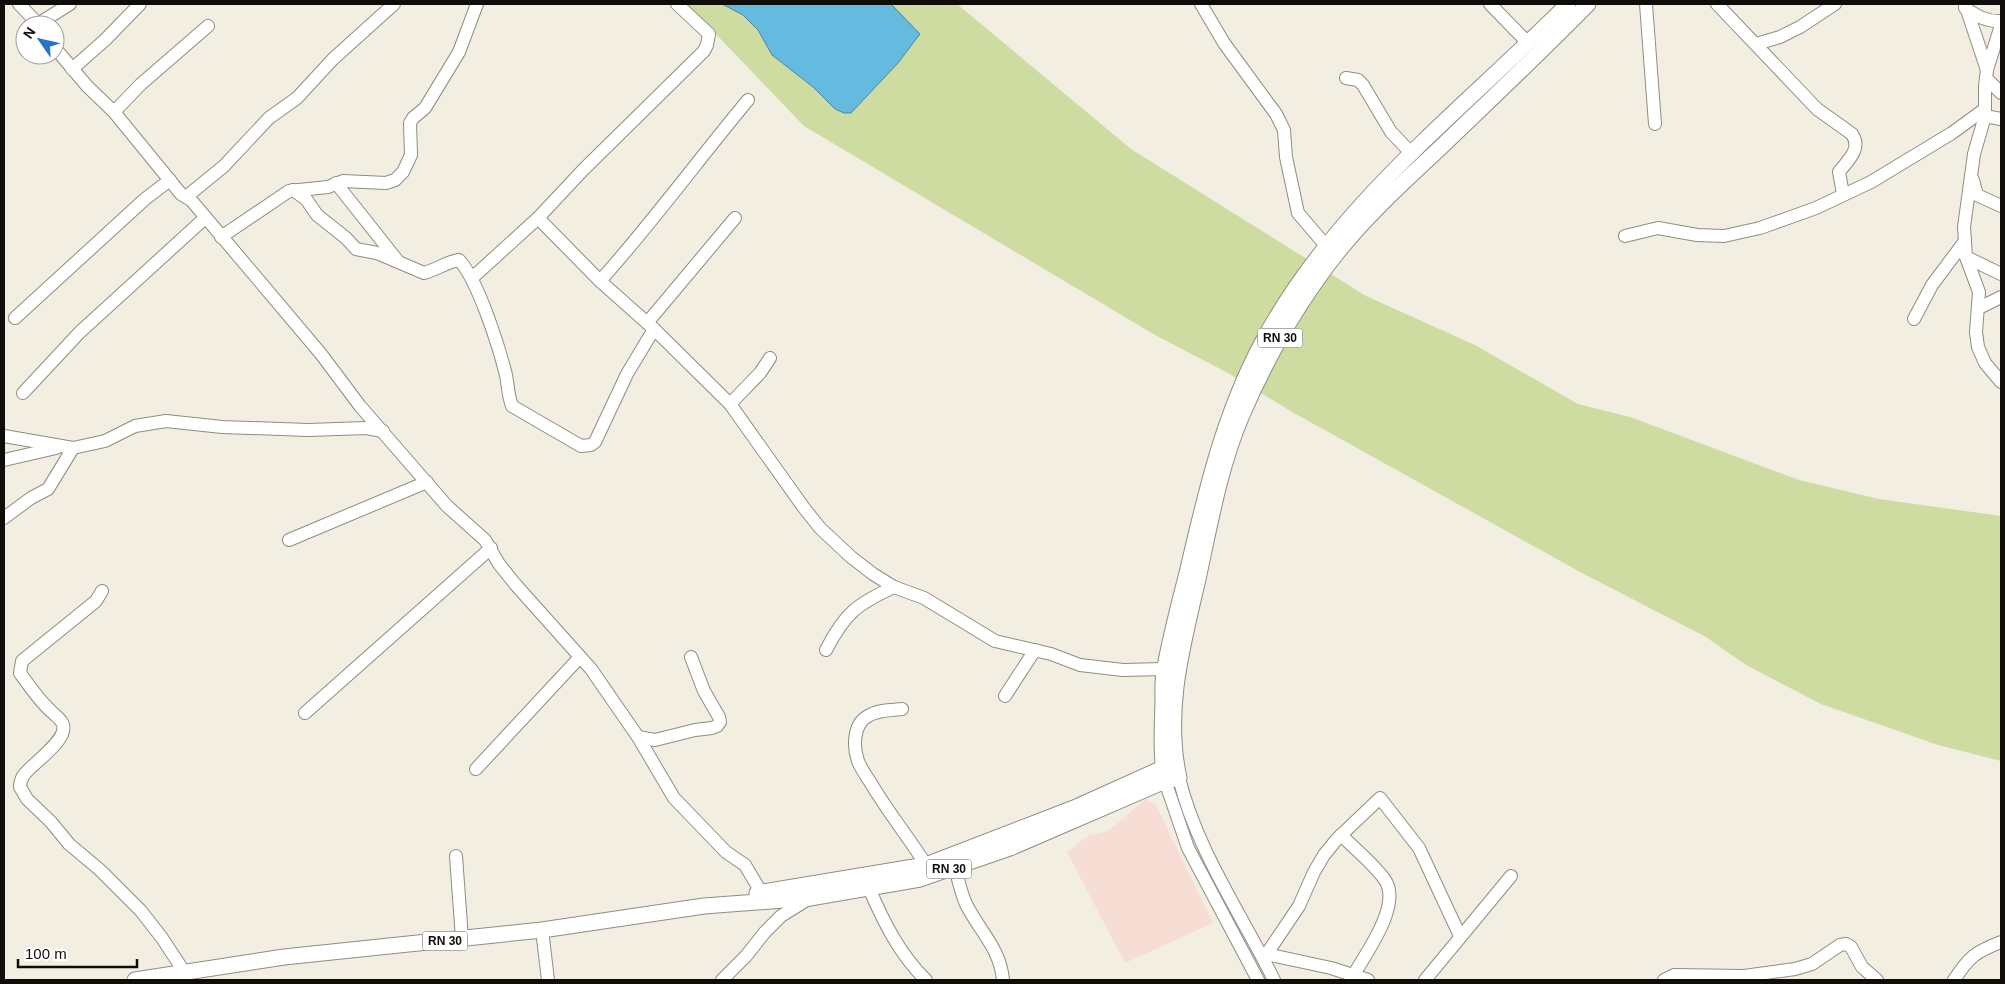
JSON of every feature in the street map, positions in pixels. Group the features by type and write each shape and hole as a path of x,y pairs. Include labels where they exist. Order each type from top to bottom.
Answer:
{"main road":[{"name":"RN 30","path":"1170,773 1161,745 1164,669 1214,463 1230,412 1262,343 1292,293 1365,202 1412,154 1568,4"},
{"name":"RN 30","path":"1170,773 1177,669 1210,524 1225,466 1241,417 1273,349 1302,301 1337,253 1374,210 1588,4"},
{"name":"RN 30","path":"704,906 761,892 926,865 1170,773"},
{"name":"RN 30","path":"135,980 284,957 542,930 704,906 810,898 920,879 1010,848 1170,773"}],"street":[{"path":"19,4 29,15"},
{"path":"53,15 70,4"},
{"path":"72,69 105,40 140,4"},
{"path":"186,197 224,166 264,123 297,98 334,59 394,4"},
{"path":"221,237 285,192 322,188 336,183 355,181 386,183 395,180 403,172 410,155 410,123 425,108 459,52 477,4"},
{"path":"472,278 538,218 583,170 704,51 709,34 677,4"},
{"path":"1490,4 1528,43"},
{"path":"1646,4 1655,124"},
{"path":"1717,4 1817,109 1852,134 1856,140 1857,147 1854,153 1839,172 1843,194"},
{"path":"1756,44 1780,37 1800,27 1835,4"},
{"path":"1203,5 1224,44 1276,114 1284,130 1286,158 1298,213 1327,247"},
{"path":"1964,6 1982,19 1992,22 2001,21"},
{"path":"1964,6 1987,74 2001,93"},
{"path":"2001,25 1987,74 1985,113 1974,154 1972,198 1964,227 1966,257 1979,292 1976,332 1978,347 1985,363 2001,382"},
{"path":"114,112 141,84 208,26"},
{"path":"65,60 114,112 181,194 205,218 447,506 491,548 499,564 515,584 603,684 638,737 674,798 726,852 746,865 761,892"},
{"path":"1346,78 1358,80 1363,85 1392,132 1412,154"},
{"path":"600,281 629,248 707,148 748,100"},
{"path":"1625,236 1658,228 1697,235 1724,236 1760,228 1816,208 1871,182 1985,113"},
{"path":"1985,113 2001,119"},
{"path":"15,318 145,199 170,180"},
{"path":"336,183 397,260"},
{"path":"293,190 306,199 317,215 346,238 356,249 377,253 397,260 410,268 424,273 458,260 472,278 503,366 512,406 580,446 591,445 596,442 650,326 735,218"},
{"path":"1972,198 2001,206"},
{"path":"23,393 80,332 205,218"},
{"path":"538,218 600,281 650,326 730,404 820,528 851,557 873,574 894,586 924,598 995,641 1051,654 1080,666 1123,670 1164,669"},
{"path":"1914,318 1932,285 1965,241"},
{"path":"1966,257 2001,274"},
{"path":"1979,308 2001,297"},
{"path":"730,404 760,373 770,358"},
{"path":"4,460 105,441 135,426 166,421 222,427 308,430 366,428 383,431"},
{"path":"4,436 67,448"},
{"path":"4,518 31,498 48,489 67,448"},
{"path":"289,540 427,482"},
{"path":"305,713 491,548"},
{"path":"826,650 844,619 857,606 874,595 894,586"},
{"path":"102,591 96,601 22,661 20,674 42,702 60,719 63,724 63,730 46,754 23,775 20,788 22,794 51,822 69,844 100,870 141,911 185,973"},
{"path":"1005,696 1035,650"},
{"path":"476,770 580,657"},
{"path":"638,737 655,740 695,730 712,728 720,722 704,691 691,657"},
{"path":"902,709 883,710 868,715 859,723 856,730 855,753 858,764 881,800 907,834 926,865"},
{"path":"648,756 655,740"},
{"path":"1170,773 1185,802 1201,844 1264,954 1274,980"},
{"path":"1170,773 1188,848 1258,980"},
{"path":"1264,954 1299,906 1324,855 1341,835 1380,798 1419,848 1460,936"},
{"path":"1341,835 1386,880 1390,892 1390,905 1385,918 1353,976"},
{"path":"456,856 462,939"},
{"path":"955,867 966,904 995,949 1002,965 1003,980"},
{"path":"1425,980 1511,876"},
{"path":"869,888 881,918 913,967 926,980"},
{"path":"722,980 781,916 810,898"},
{"path":"542,930 548,980"},
{"path":"1954,980 1965,963 1978,951 2001,942"},
{"path":"1664,980 1674,975 1745,978 1795,970 1812,964 1840,945 1846,944 1851,947 1862,967 1877,980"},
{"path":"1264,954 1331,968 1368,980"}],"shaded area":[{"path":"1146,799 1156,805 1213,923 1125,963 1067,852 1089,835 1108,831"}],"green space":[{"path":"687,4 722,4 743,15 758,30 772,55 813,87 822,97 851,112 898,63 919,34 891,4 957,4 1131,149 1366,296 1475,345 1578,404 1630,417 1799,480 1879,499 2001,516 2001,761 1938,745 1821,704 1746,665 1706,637 1580,572 1294,413 1228,373 1155,335 804,126"}],"water":[{"path":"722,4 891,4 920,34 898,63 851,113 844,113 835,109 813,87 772,55 758,30 743,15"}]}
